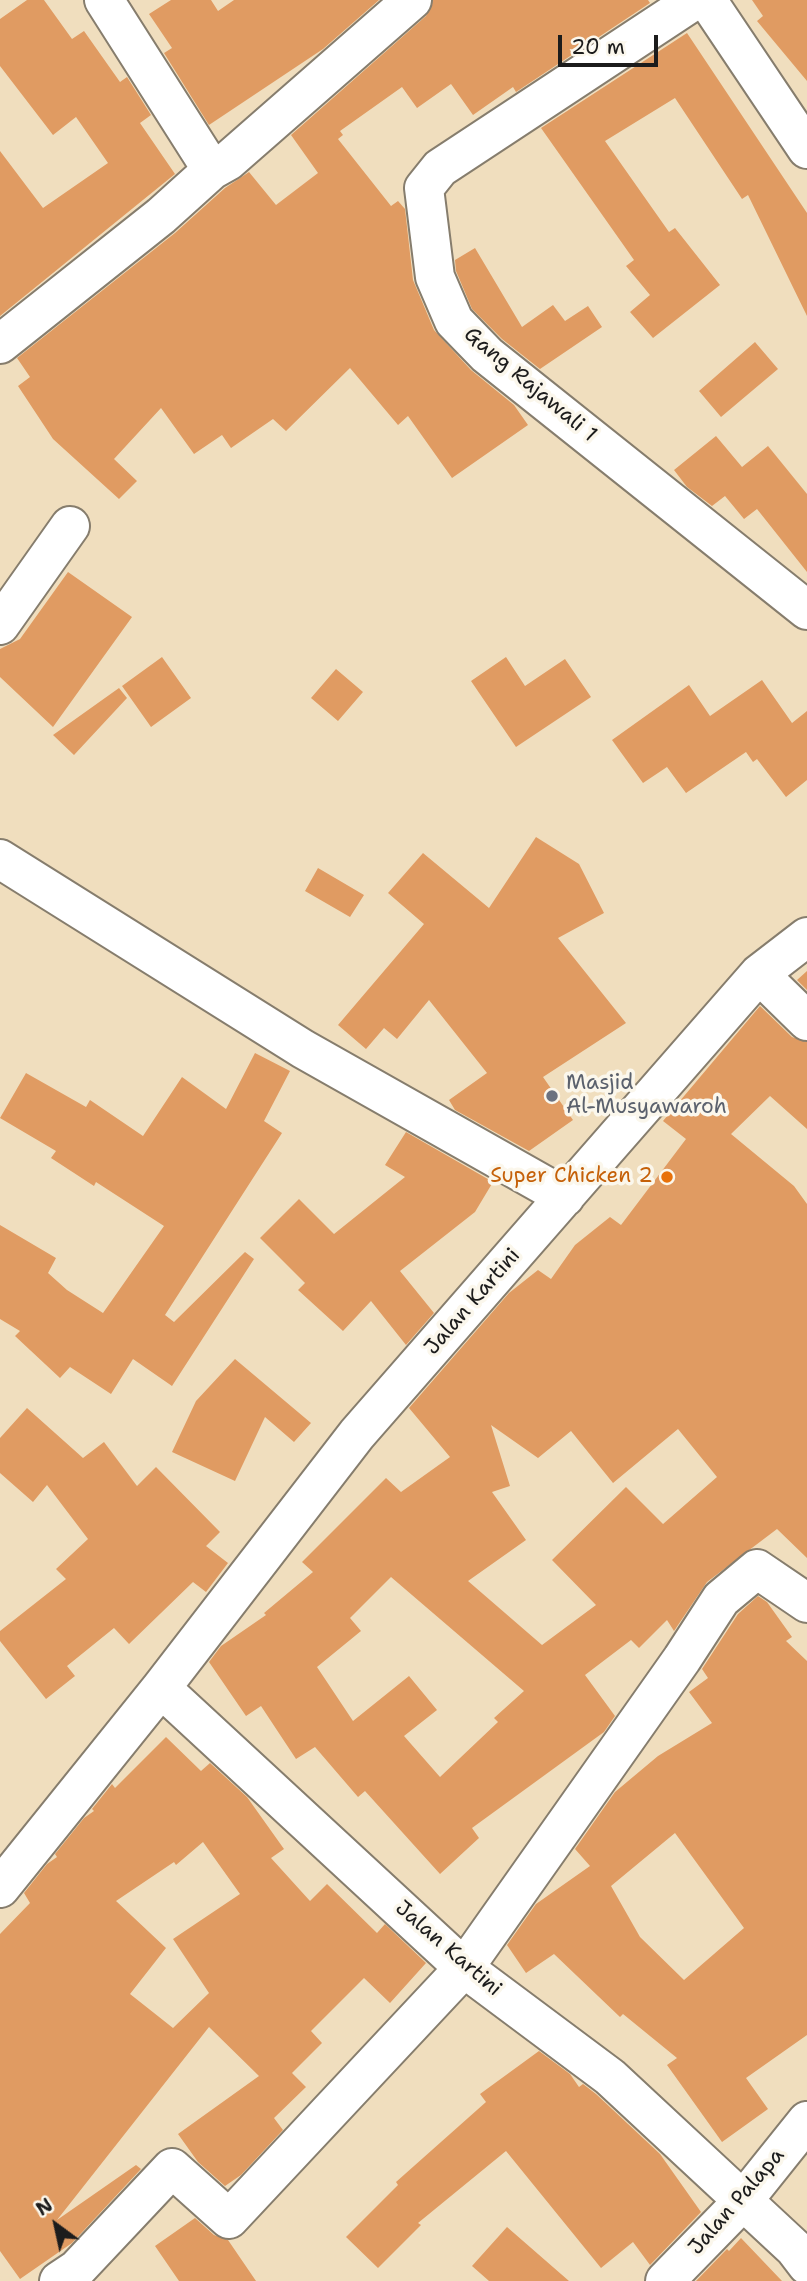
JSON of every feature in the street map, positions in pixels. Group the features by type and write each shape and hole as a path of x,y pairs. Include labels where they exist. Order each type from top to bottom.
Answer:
{"street":[{"path":"104,0 212,170"},
{"path":"0,344 161,216 212,170 228,161 412,0"},
{"name":"Gang Rajawali 1","path":"695,0 440,168 424,188 435,277 454,321 487,355 807,610"},
{"path":"707,0 807,149"},
{"path":"0,625 70,526"},
{"path":"0,859 303,1049 565,1197"},
{"name":"Jalan Kartini","path":"0,1888 162,1688 357,1434 759,974 807,937"},
{"path":"759,974 807,1021"},
{"path":"59,2281 77,2269 172,2168 229,2219 464,1968 682,1659 720,1599 757,1569 807,1603"},
{"name":"Jalan Kartini","path":"162,1688 464,1968 610,2077 794,2248 807,2265"},
{"name":"Jalan Palapa","path":"665,2281 742,2202 807,2121"}],"building":[{"path":"27,0 44,0 72,39 84,31 120,82 127,77 151,115 140,123 175,174 0,316 0,151 43,208 108,163 76,117 53,135 0,66 0,19"},
{"path":"171,0 211,0 218,11 234,0 379,0 323,49 209,125 164,53 172,48 149,14"},
{"path":"433,0 648,0 650,3 516,92 513,87 473,115 451,84 417,108 402,87 340,131 343,135 338,139 391,206 398,201 405,209 413,280 434,330 471,370 514,405 528,425 452,478 408,416 398,425 350,368 286,431 273,419 231,448 222,435 194,454 161,408 114,459 137,481 119,499 53,439 18,386 30,377 17,358 175,233 225,188 249,172 276,205 318,173 291,135 426,16"},
{"path":"752,0 807,0 807,81 757,21 763,16"},
{"path":"687,33 807,213 807,316 748,195 742,199 675,98 605,141 669,232 675,228 720,285 653,338 630,312 650,295 626,266 634,260 541,128"},
{"path":"475,248 522,327 553,305 565,321 588,306 602,327 540,369 502,339 472,309 456,271 455,260"},
{"path":"755,342 778,369 721,417 699,391"},
{"path":"716,436 742,467 768,446 807,494 807,572 757,509 744,519 725,496 712,506 687,487 674,470"},
{"path":"68,572 132,617 53,727 0,677 0,649 20,639"},
{"path":"162,657 191,698 151,727 122,686"},
{"path":"506,657 525,686 565,659 591,697 516,747 471,681"},
{"path":"336,669 363,692 338,721 311,698"},
{"path":"762,680 792,723 807,711 807,780 786,797 757,759 753,762 746,752 686,793 667,767 643,783 612,740 689,685 710,716"},
{"path":"119,688 127,698 74,755 53,735"},
{"path":"536,837 579,864 604,913 558,938 626,1023 543,1077 573,1120 529,1151 455,1110 449,1100 487,1073 429,1000 397,1039 384,1028 366,1049 338,1025 424,924 388,893 423,853 489,908"},
{"path":"318,868 364,895 350,917 305,891"},
{"path":"807,971 807,990 797,980"},
{"path":"760,1006 792,1037 807,1042 807,1129 770,1096 731,1134 794,1186 807,1204 807,1558 777,1529 707,1582 674,1631 667,1620 639,1648 631,1640 585,1675 615,1716 604,1732 472,1828 479,1838 440,1874 365,1791 358,1797 315,1747 296,1759 261,1706 246,1716 209,1662 221,1646 266,1615 264,1613 313,1572 302,1562 386,1478 401,1492 450,1457 409,1408 509,1293 538,1270 551,1279 575,1245 610,1217 621,1225 686,1139 663,1121","holes":["491,1425 538,1458 571,1431 613,1483 678,1429 717,1477 663,1524 626,1487 552,1560 596,1605 542,1645 468,1581 526,1540 492,1492 510,1486","391,1577 524,1691 494,1718 498,1722 440,1777 404,1736 437,1710 409,1676 353,1721 317,1667 361,1631 350,1618"]},
{"path":"255,1053 290,1071 264,1121 282,1133 165,1315 174,1322 245,1252 254,1259 172,1386 133,1359 111,1394 70,1367 60,1378 15,1336 20,1331 0,1319 0,1225 56,1258 48,1273 67,1290 103,1313 164,1226 96,1182 94,1186 51,1158 56,1151 0,1118 26,1073 86,1107 90,1100 143,1136 182,1077 226,1109"},
{"path":"406,1132 493,1182 475,1212 400,1271 434,1313 406,1345 371,1301 343,1331 298,1290 305,1283 260,1238 299,1199 334,1234 405,1177 385,1165"},
{"path":"235,1359 311,1423 294,1442 265,1417 235,1481 172,1452 196,1401"},
{"path":"27,1408 83,1458 104,1442 137,1486 156,1467 220,1532 206,1546 228,1563 206,1592 193,1582 129,1644 114,1628 67,1666 75,1676 46,1699 0,1641 0,1631 66,1579 56,1569 88,1539 47,1485 33,1502 0,1473 0,1438"},
{"path":"758,1596 767,1602 792,1637 786,1641 807,1661 807,2035 746,2078 768,2109 722,2142 667,2065 677,2058 623,2014 620,2017 554,1954 526,1973 507,1945 536,1904 590,1866 575,1849 615,1792 658,1756 712,1723 689,1692 708,1678 702,1669 738,1614","holes":["675,1833 744,1928 684,1980 640,1937 611,1886"]},
{"path":"166,1737 201,1771 210,1763 247,1797 284,1849 271,1858 310,1901 327,1884 377,1933 385,1924 426,1963 390,2003 364,1978 311,2031 322,2043 292,2073 306,2087 274,2118 283,2130 241,2175 225,2186 198,2162 178,2134 259,2076 209,2027 57,2220 136,2165 141,2169 72,2243 20,2279 0,2251 0,1934 30,1903 24,1893 47,1864 57,1857 55,1854 84,1818 94,1811 92,1809 112,1784 115,1788","holes":["203,1842 240,1894 173,1939 209,1993 173,2028 130,1994 166,1948 116,1901 174,1862 176,1865"]},
{"path":"539,2051 570,2074 579,2087 583,2084 596,2094 660,2154 701,2212 650,2265 633,2242 601,2268 506,2151 418,2223 421,2225 378,2268 346,2237 398,2185 396,2182 486,2102 480,2094"},
{"path":"195,2218 214,2235 228,2240 256,2281 179,2281 155,2246"},
{"path":"507,2227 569,2281 489,2281 472,2266"},
{"path":"741,2238 782,2281 696,2281 727,2249 729,2251"}],"place":[{"name":"Masjid Al-Musyawaroh","path":"552,1096"},
{"name":"Super Chicken 2","path":"667,1177"}]}
